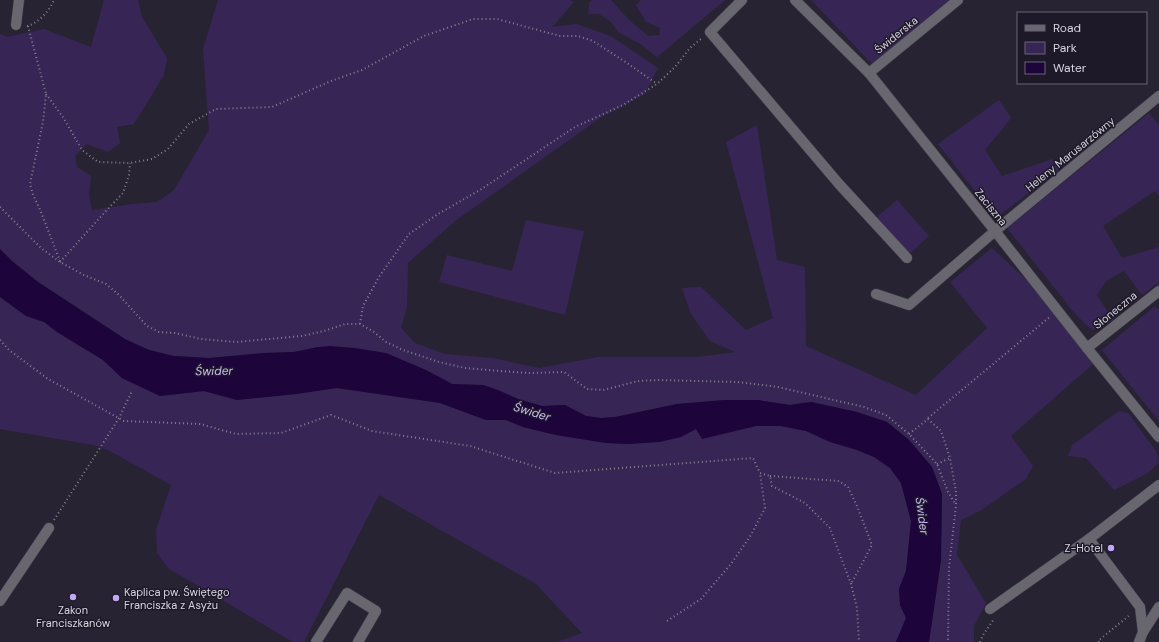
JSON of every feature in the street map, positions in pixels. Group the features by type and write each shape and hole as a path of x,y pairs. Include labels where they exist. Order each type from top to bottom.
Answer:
{"street":[{"path":"16,26 19,0"},
{"path":"742,0 710,32 840,184 906,258"},
{"name":"Zaciszna","path":"795,0 869,73 1159,437"},
{"name":"Świderska","path":"869,73 958,0"},
{"name":"Heleny Marusarzówny","path":"876,294 909,305 995,231 1159,96"},
{"name":"Słoneczna","path":"1087,348 1159,291"},
{"path":"994,612 1159,485"},
{"path":"0,601 50,528"},
{"path":"1089,539 1140,607 1143,632"},
{"path":"316,642 347,593 376,611 358,642"},
{"path":"1139,642 1143,632 1159,607"}],"path":[{"path":"54,0 37,22 28,26 46,94 43,122 30,184 60,262"},
{"path":"46,94 63,117 82,150 98,162 130,163 152,159 168,149 189,124 216,109 272,107 331,81 362,70 424,36 472,19 497,19 560,36 578,36 593,41 621,58 657,84"},
{"path":"360,324 363,306 366,300 379,277 410,234 438,214 480,190 575,127 623,105 657,84 675,67 690,48 710,32"},
{"path":"60,262 123,193 129,176 130,163"},
{"path":"0,207 41,248 60,262 84,275 106,284 118,294 146,326 159,332 174,332 201,339 236,342 302,336 345,324 360,324 374,332 386,342 403,350 439,362 465,368 529,373 564,372 587,389 603,390 638,381 658,380 738,382 778,388 864,407 886,415 909,434 937,464 948,492 956,505"},
{"path":"909,434 1058,310"},
{"path":"0,340 9,350 48,379 124,421 200,424 236,434 281,433 331,415 372,431 470,446 555,473 753,458 760,473 765,508 751,535 731,564 701,599 667,621"},
{"path":"50,528 119,418 132,391"},
{"path":"928,418 941,431 950,458 956,492 949,568 948,642"},
{"path":"937,464 950,458"},
{"path":"760,473 770,476 839,481 848,487 872,545 851,584"},
{"path":"770,476 772,486 805,503 830,528 851,584 857,608 859,642"},
{"path":"1099,642 1098,641 1140,607"},
{"path":"980,642 994,612"}],"green space":[{"path":"104,0 138,0 142,17 167,58 164,75 134,124 117,127 120,143 108,152 87,144 75,156 77,167 91,176 89,195 92,210 157,202 174,190 209,130 203,49 218,0 571,0 574,2 552,27 576,24 611,36 658,68 645,94 600,118 455,221 408,263 407,307 401,328 415,343 445,354 492,358 539,368 598,357 698,357 735,352 710,341 691,314 682,288 701,287 746,330 773,318 726,142 757,125 777,260 805,267 806,346 916,395 987,328 950,282 992,248 1031,284 1093,364 1011,436 1033,466 1026,479 980,511 961,520 957,555 986,603 974,626 974,642 929,642 941,560 942,494 932,467 909,440 887,422 857,412 811,402 790,405 758,400 725,400 677,404 615,417 601,418 586,416 565,405 542,406 518,399 483,385 452,384 426,370 318,347 294,352 209,358 174,356 149,350 125,339 38,282 0,249 0,34 7,37 44,29 91,47"},
{"path":"592,0 611,0 629,20 648,36 659,35 660,28 646,22 636,5 641,0 725,0 657,57 642,45 618,32 611,22 599,14 588,14 589,3"},
{"path":"811,0 951,0 872,64"},
{"path":"999,100 1011,118 985,150 1002,176 1052,159 1061,168 996,218 938,144"},
{"path":"1149,113 1159,125 1159,196 1155,191 1103,226 1122,258 1159,247 1159,282 1142,295 1124,271 1106,281 1097,295 1113,320 1093,330 1086,325 1072,310 1007,228"},
{"path":"897,200 929,236 909,254 877,217"},
{"path":"526,220 584,231 565,315 439,282 447,255 512,271"},
{"path":"0,297 26,316 44,322 57,332 103,360 122,378 160,396 204,391 237,400 336,388 440,403 486,420 506,420 523,427 556,435 606,443 628,444 659,442 681,437 696,429 731,431 756,426 781,426 806,431 830,442 874,457 890,468 901,483 911,521 906,571 899,589 900,605 906,618 896,642 557,642 582,633 536,584 379,495 304,642 293,642 168,568 157,553 156,530 171,485 110,451 94,445 0,429"},
{"path":"1155,306 1159,310 1159,421 1102,350"},
{"path":"1119,411 1128,413 1156,451 1159,462 1148,473 1114,490 1086,458 1068,456 1072,445"}],"water":[{"name":"Świder","path":"0,249 38,282 125,339 149,350 174,356 209,358 294,352 330,346 355,348 386,353 426,370 452,384 483,385 518,399 542,406 565,405 586,416 601,418 615,417 677,404 725,400 758,400 790,405 811,402 857,412 887,422 909,440 932,467 942,494 941,560 929,642 896,642 906,618 900,605 899,589 906,571 911,521 901,483 890,468 874,457 830,442 806,431 781,426 756,426 702,439 696,429 681,437 659,442 628,444 606,443 556,435 523,427 506,420 486,420 440,403 337,388 237,400 204,391 160,396 122,378 103,360 57,332 44,322 26,316 0,297"}],"place":[{"name":"Z-Hotel","path":"1111,548"},
{"name":"Zakon Franciszkanów","path":"73,597"},
{"name":"Kaplica pw. Świętego Franciszka z Asyżu","path":"116,598"}]}
